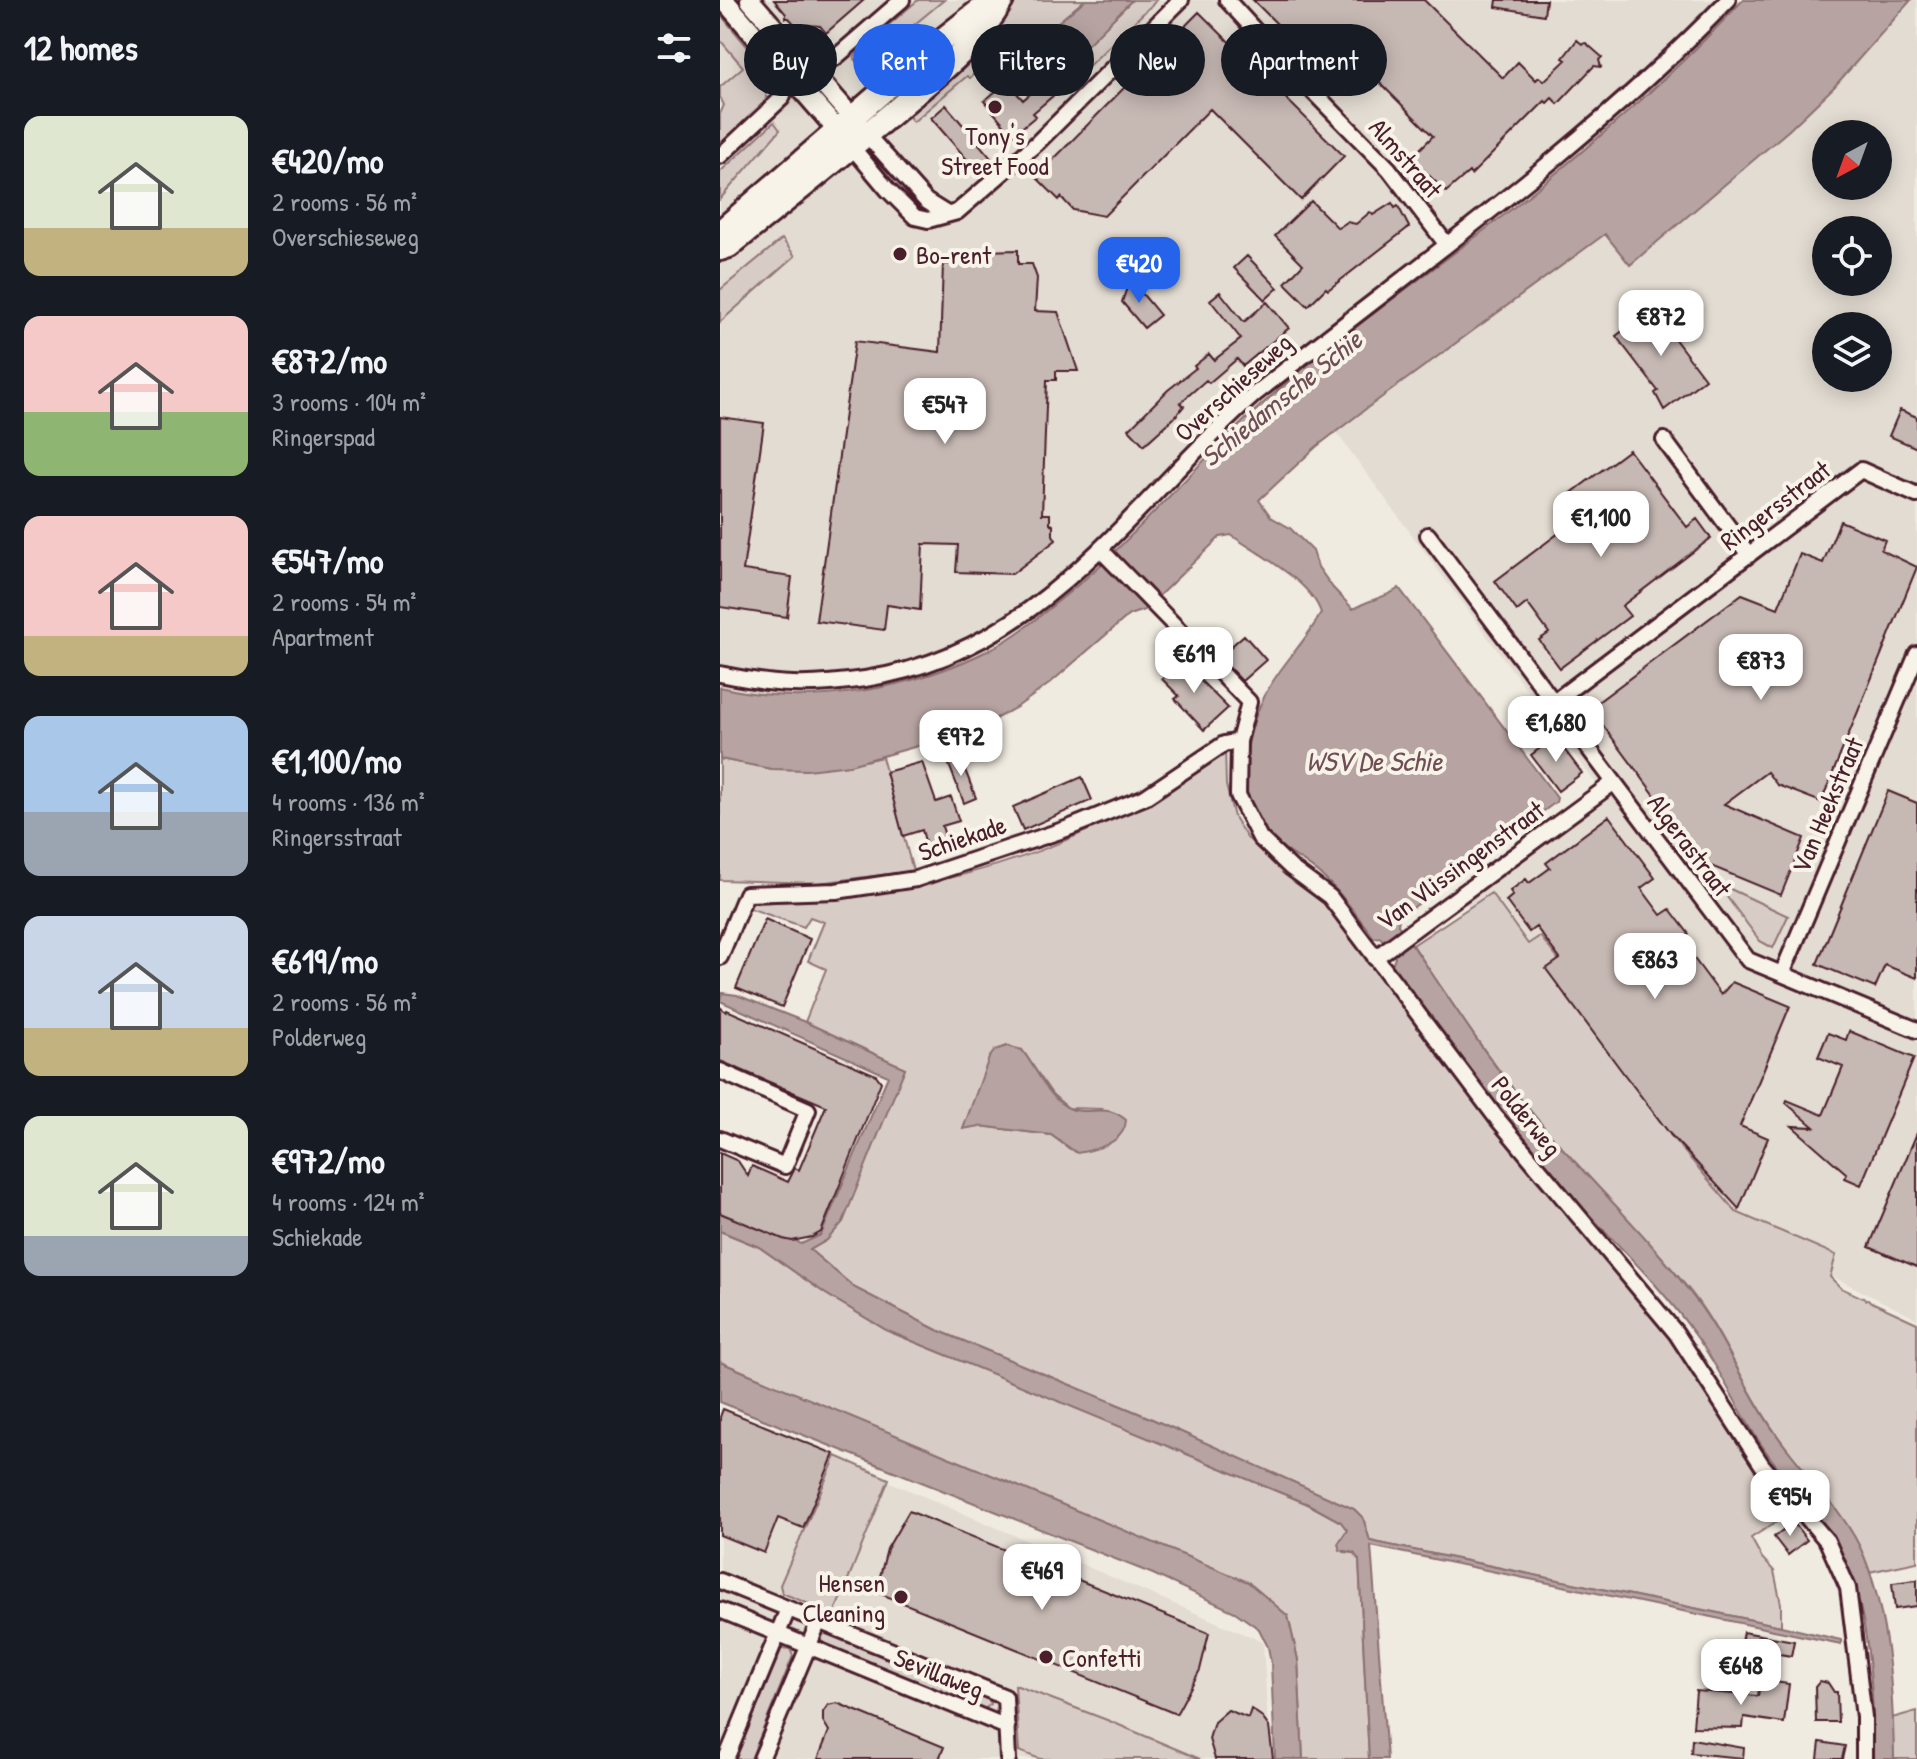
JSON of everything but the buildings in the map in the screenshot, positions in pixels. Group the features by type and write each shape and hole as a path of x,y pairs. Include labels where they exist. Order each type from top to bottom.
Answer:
{"main road":[{"path":"720,249 729,246 853,133 953,31 993,0"},
{"path":"720,232 955,59 991,19 1002,0"}],"street":[{"path":"724,0 745,24"},
{"path":"750,0 771,24"},
{"path":"837,56 902,0"},
{"path":"831,96 888,190 915,217 928,220 964,208 1037,143 1181,0"},
{"name":"Almstraat","path":"1227,0 1389,169 1447,245"},
{"name":"Overschieseweg","path":"720,674 801,686 886,676 937,661 978,644 1021,617 1103,552 1225,421 1255,394 1447,245 1624,98 1728,0"},
{"path":"720,156 783,96"},
{"path":"811,96 853,133"},
{"path":"1664,440 1749,555"},
{"name":"Ringersstraat","path":"1555,701 1861,470 1917,495"},
{"name":"Algerastraat","path":"1428,535 1748,960 1917,1030"},
{"name":"Polderweg","path":"1103,552 1249,702 1239,741 1238,795 1260,838 1291,868 1330,897 1379,954 1495,1116 1676,1333 1762,1465 1827,1541 1848,1588 1864,1717 1864,1759"},
{"name":"Van Heekstraat","path":"1782,974 1917,654"},
{"name":"Schiekade","path":"720,957 746,894 836,891 916,879 1066,829 1145,797 1224,744 1239,741"},
{"name":"Van Vlissingenstraat","path":"1379,954 1613,783"},
{"path":"720,1071 808,1110 785,1166 720,1139"},
{"name":"Sevillaweg","path":"720,1581 1005,1697 1007,1727 720,1610"},
{"path":"726,1759 788,1609"},
{"path":"761,1759 819,1621"},
{"path":"1007,1727 1008,1759"}],"shaded area":[{"path":"720,0 1917,0 1917,1319 1716,1218 1466,904 1603,793 1310,397 1104,582 926,694 720,706"},
{"path":"918,0 944,0 915,24 890,24"},
{"path":"1015,0 1085,0 1056,24 1001,24 1002,10"},
{"path":"1132,0 1157,0 1132,24 1110,24 1110,45 1094,61 1094,37"},
{"path":"720,14 744,43 744,96 766,96 767,104 720,146 720,114 724,105 720,87 743,67 720,40"},
{"path":"971,50 971,77 967,76 955,86 955,65"},
{"path":"921,96 944,96 913,122 905,111"},
{"path":"774,122 780,130 720,199 720,172"},
{"path":"782,239 795,256 720,322 720,290"},
{"path":"1225,745 1226,785 1234,817 1247,838 1323,899 1536,1180 1684,1343 1793,1511 1751,1538 1762,1558 1774,1571 1781,1604 1781,1626 1370,1541 1363,1518 1354,1509 1143,1415 937,1330 855,1288 810,1250 827,1240 905,1068 805,1022 826,969 808,961 824,922 810,917 804,927 749,908 751,903 902,888 952,878 1048,848 1139,804","holes":["1022,1050 1052,1094 1068,1108 1102,1109 1070,1149 1051,1135 980,1126"]},
{"path":"882,757 913,871 818,883 720,880 720,759 783,768 820,768"},
{"path":"1726,887 1788,916 1773,948 1760,941 1724,893"},
{"path":"1491,893 1528,944 1540,936 1666,1099 1672,1121 1670,1135 1736,1212 1836,1255 1830,1277 1841,1288 1917,1323 1917,1562 1869,1572 1851,1534 1764,1415 1694,1296 1529,1109 1413,945"},
{"path":"720,1231 759,1247 826,1294 888,1331 1308,1504 1341,1522 1347,1530 1338,1544 1344,1552 1354,1553 1359,1560 1369,1759 1303,1759 1298,1660 1288,1616 1248,1582 720,1362"},
{"path":"720,1409 1263,1642 1270,1759 720,1759"},
{"path":"836,1456 889,1479 834,1614 782,1593 780,1585"},
{"path":"826,1631 988,1697 991,1704 983,1710 820,1644 821,1633"},
{"path":"782,1648 790,1649 793,1656 751,1759 735,1759"},
{"path":"1015,1685 1200,1759 1040,1759 1019,1751"},
{"path":"1917,1711 1917,1759 1894,1759 1892,1718"}],"water":[{"path":"1085,0 1132,0 1094,38 1094,24 1056,24"},
{"path":"1743,0 1911,0 1834,87 1789,130 1630,265 1605,234 1316,447 1259,500 1271,517 1290,528 1313,551 1318,567 1353,609 1399,588 1557,798 1556,802 1399,918 1398,925 1513,1090 1695,1299 1765,1418 1856,1539 1872,1580 1884,1630 1891,1682 1894,1759 1872,1759 1872,1695 1867,1647 1859,1603 1845,1563 1822,1525 1755,1435 1704,1348 1662,1292 1565,1190 1507,1120 1391,968 1395,957 1380,937 1374,938 1330,884 1271,839 1255,817 1246,783 1248,745 1253,727 1272,682 1321,613 1307,590 1295,579 1231,535 1220,537 1144,610 1129,615 1049,684 1017,707 975,730 850,765 807,770 771,769 720,759 720,687 789,696 860,691 895,684 962,662 1026,627 1113,553 1277,391 1592,143 1655,88"},
{"path":"722,993 737,995 805,1022 905,1068 843,1222 827,1240 810,1250 855,1288 937,1330 1143,1415 1354,1509 1363,1518 1370,1541 1781,1626 1841,1640 1841,1644 1371,1546 1387,1759 1369,1759 1359,1560 1354,1553 1340,1550 1338,1544 1347,1530 1341,1522 1308,1504 888,1331 826,1294 759,1247 720,1231 720,1209 788,1235 801,1244 821,1235 888,1076 720,1001"},
{"path":"1007,1046 1022,1050 1063,1105 1079,1111 1105,1110 1126,1120 1121,1134 1108,1144 1077,1153 1051,1135 980,1126 963,1129 989,1058 995,1050"},
{"path":"720,1362 1248,1582 1288,1616 1298,1660 1303,1759 1275,1759 1268,1647 1259,1629 1235,1612 1153,1574 720,1402"}],"place":[{"name":"Tony's Street Food","path":"995,107"},
{"name":"Bo-rent","path":"900,254"},
{"name":"Hensen Cleaning","path":"901,1597"},
{"name":"Confetti","path":"1046,1657"}],"water label":[{"name":"Schiedamsche Schie","path":"1281,398"},
{"name":"WSV De Schie","path":"1374,761"}]}
